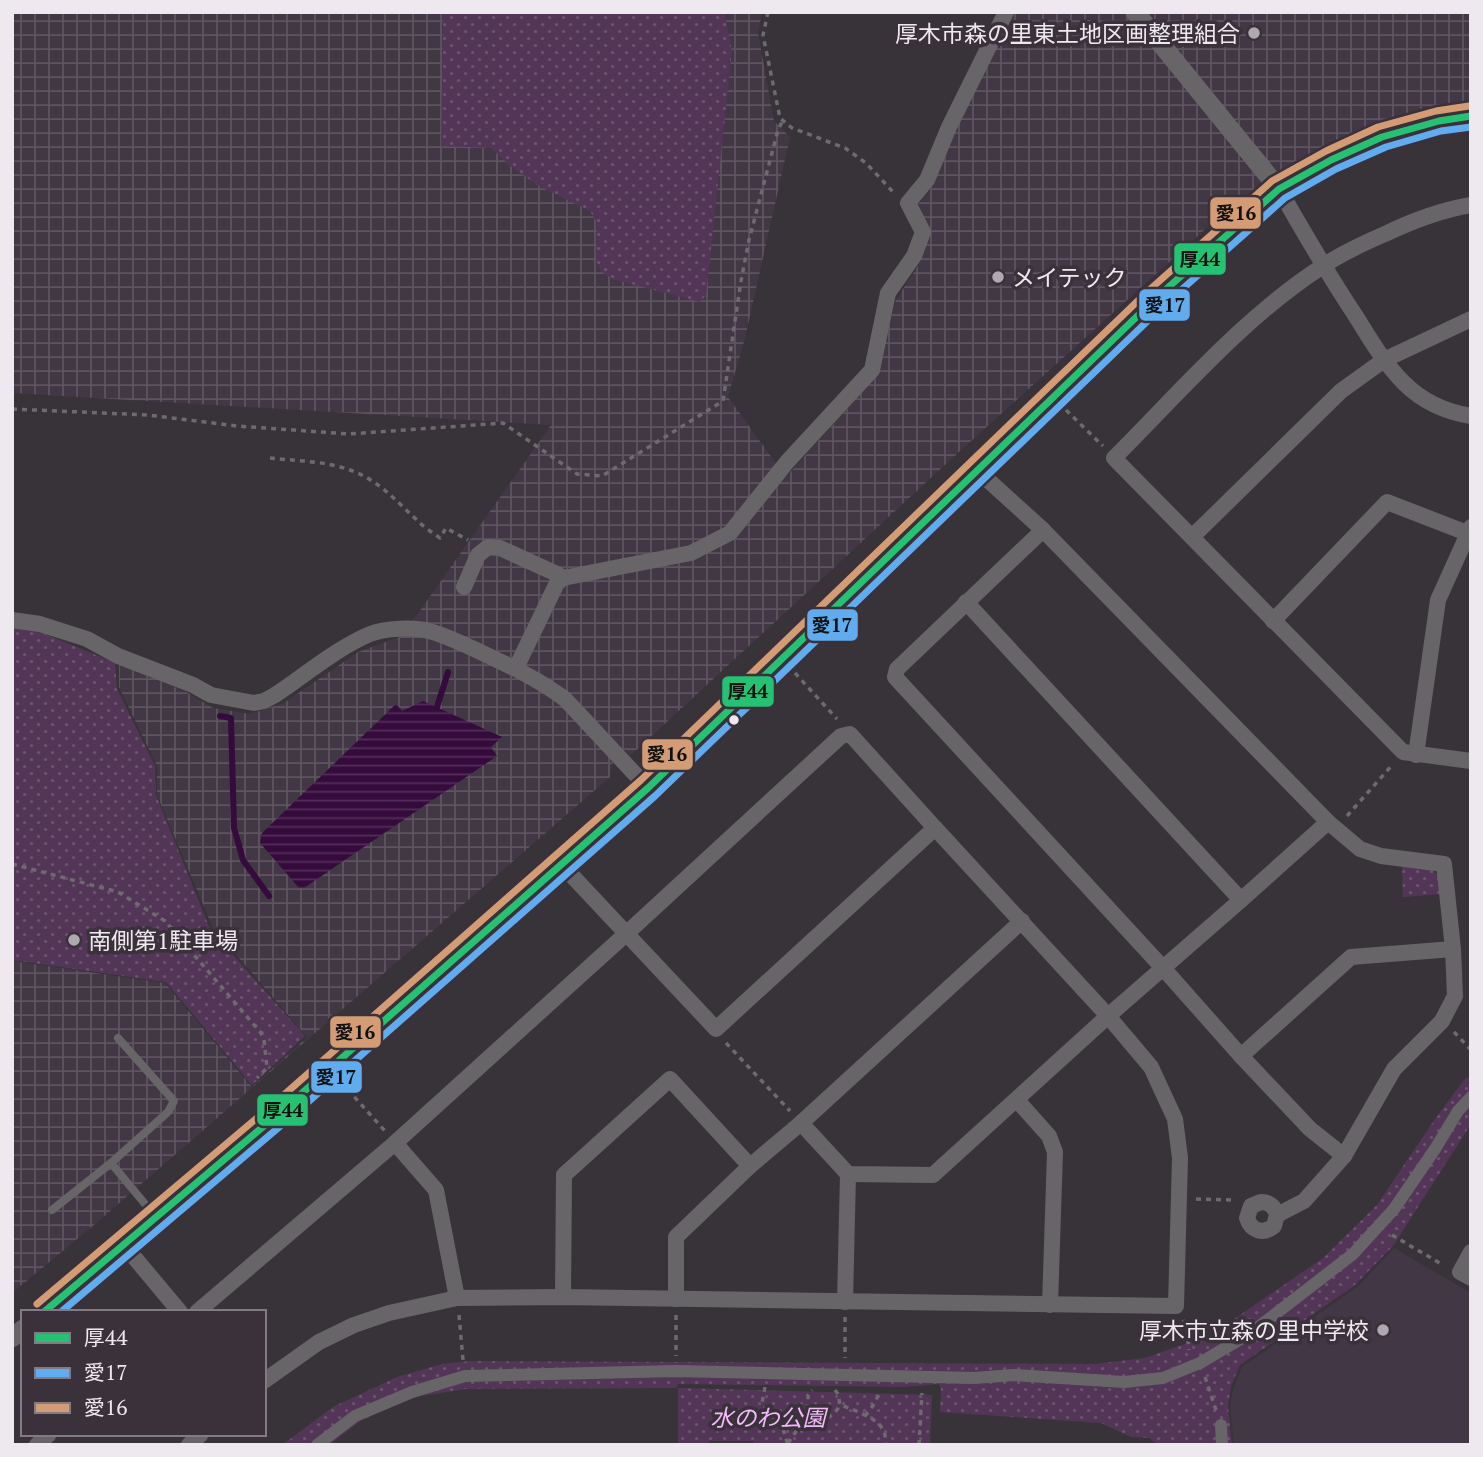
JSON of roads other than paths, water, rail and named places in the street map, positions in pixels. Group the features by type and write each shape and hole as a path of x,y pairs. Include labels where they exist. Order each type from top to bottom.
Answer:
{"street":[{"path":"516,668 557,583 563,578 691,552 730,533 787,462 872,370 888,293 914,256 923,232 908,203 927,180 949,127 1006,12"},
{"path":"1135,12 1279,189 1323,266 1384,360 1405,385 1430,403 1471,416"},
{"path":"46,1310 329,1069 648,788 1154,300 1279,189 1331,160 1382,137 1439,121 1471,116"},
{"path":"1471,205 1414,221 1353,248 1323,266 1278,298 1235,337 1114,458 1273,621 1410,753 1471,761"},
{"path":"1192,537 1341,391 1384,360 1471,319"},
{"path":"977,470 1043,530 1328,821 1360,849 1381,856 1444,864 1455,996 1442,1021 1394,1069 1344,1156 1304,1201 1277,1215"},
{"path":"1273,621 1387,502 1469,530 1437,600 1410,753"},
{"path":"1043,530 897,669 895,677 1241,1056 1310,1129 1344,1156"},
{"path":"464,587 478,555 488,547 500,548 563,578"},
{"path":"967,602 1241,900"},
{"path":"12,620 40,624 87,639 118,656 193,685 211,695 254,703 275,695 347,645 373,633 401,629 442,634 516,668 565,698 648,788"},
{"path":"199,1310 395,1143 841,736 850,734 1108,1016 1151,1067 1175,1119 1180,1158 1176,1306 563,1297 457,1298 389,1313 354,1325 319,1342 266,1380"},
{"path":"848,1174 933,1175 1328,821"},
{"path":"562,865 716,1029 935,828"},
{"path":"676,1299 676,1237 750,1166 801,1123 1022,921"},
{"path":"1241,1056 1351,957 1453,949"},
{"path":"563,1297 564,1175 670,1079 750,1166"},
{"path":"317,1445 355,1416 412,1392 465,1376 676,1371 772,1373 823,1379 845,1374 974,1378 1014,1375 1124,1382 1163,1378 1196,1364 1252,1332 1353,1254 1394,1209 1458,1111 1471,1097"},
{"path":"1017,1100 1049,1136 1055,1152 1050,1305"},
{"path":"801,1123 848,1174 845,1302"},
{"path":"395,1143 436,1190 457,1298"},
{"path":"1265,1202 1274,1207 1277,1215 1276,1223 1264,1231 1253,1228 1247,1214 1256,1203 1265,1202"},
{"path":"124,1245 178,1310"},
{"path":"1466,1275 1471,1252"},
{"path":"1221,1425 1222,1445"}],"lane":[{"path":"52,1210 111,1163 168,1112 174,1101 118,1038"},
{"path":"111,1163 156,1218"}],"waterway":[{"path":"437,707 448,672"},
{"path":"220,716 231,718 234,828 243,860 269,896"}],"place":[{"name":"厚木市森の里東土地区画整理組合","path":"1254,33"},
{"name":"メイテック","path":"998,277"},
{"name":"南側第1駐車場","path":"74,940"},
{"name":"厚木市立森の里中学校","path":"1383,1330"}],"park label":[{"name":"水のわ公園","path":"768,1417"}]}
